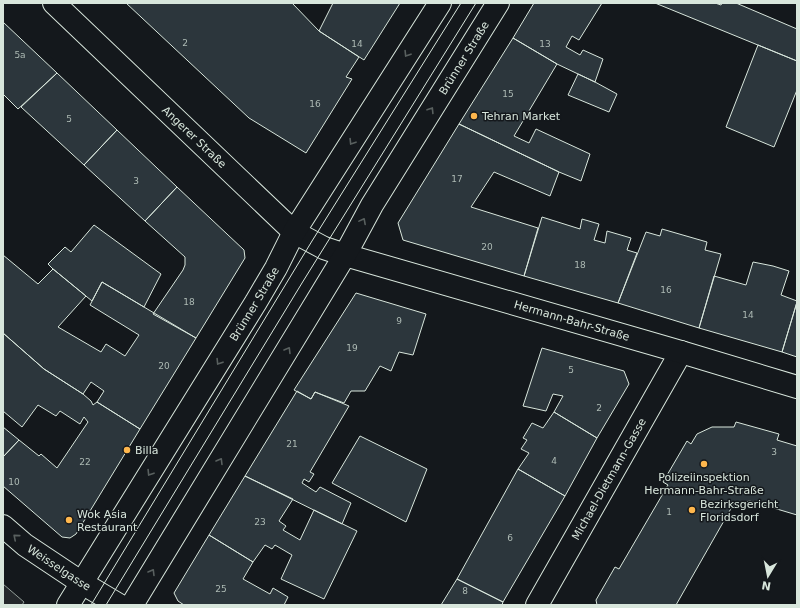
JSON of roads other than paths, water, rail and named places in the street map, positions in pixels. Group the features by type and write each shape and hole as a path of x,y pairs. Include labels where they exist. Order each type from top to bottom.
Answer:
{"main road":[{"name":"Angerer Straße","path":"54,3 294,232 324,248 345,255"},
{"name":"Brünner Straße","path":"68,605 256,302 276,268 294,232 440,3"},
{"name":"Brünner Straße","path":"132,605 345,255 372,205 498,3"},
{"name":"Hermann-Bahr-Straße","path":"345,255 797,387"},
{"name":"Michael-Dietmann-Gasse","path":"537,605 681,352"},
{"name":"Weisselgasse","path":"3,526 25,545 82,583 119,605"}],"tram line":[{"path":"91,605 312,241 461,3"},
{"path":"106,605 302,283 476,3"}],"place":[{"name":"Tehran Market","path":"474,116"},
{"name":"Billa","path":"127,450"},
{"name":"Polizeiinspektion Hermann-Bahr-Straße","path":"704,464"},
{"name":"Bezirksgericht Floridsdorf","path":"692,510"},
{"name":"Wok Asia Restaurant","path":"69,520"}]}
